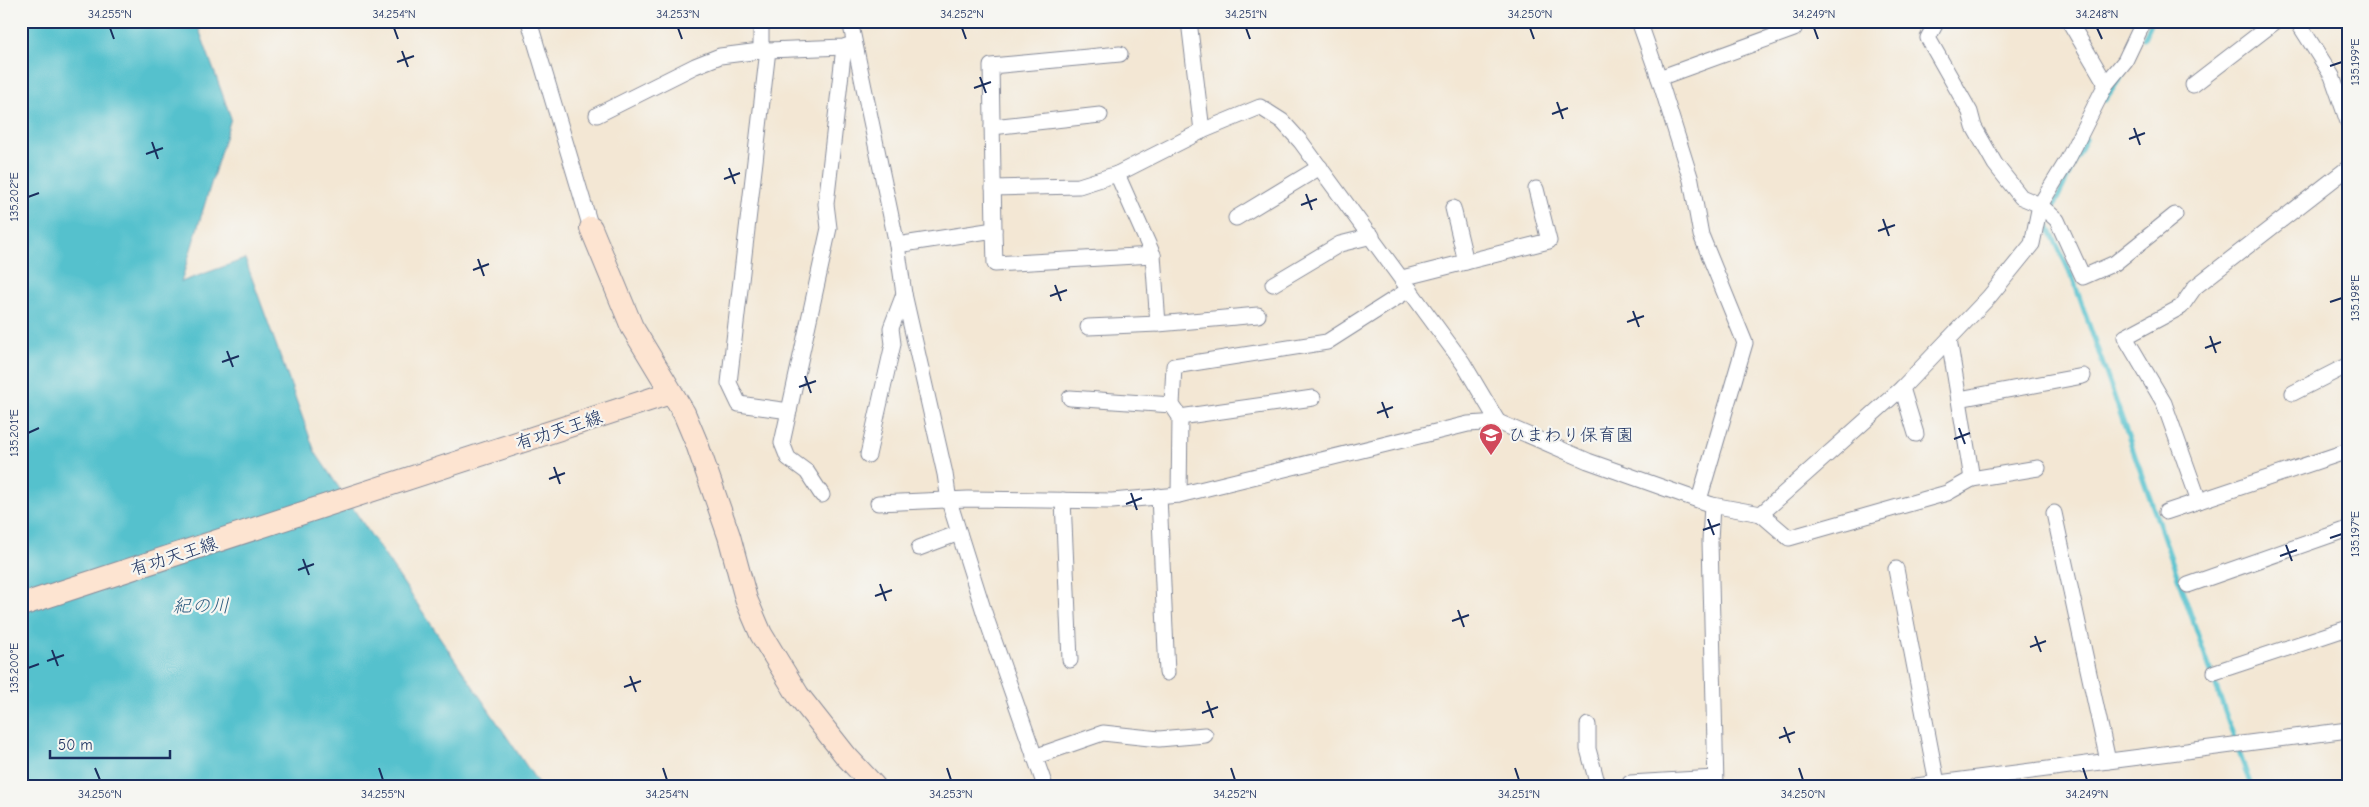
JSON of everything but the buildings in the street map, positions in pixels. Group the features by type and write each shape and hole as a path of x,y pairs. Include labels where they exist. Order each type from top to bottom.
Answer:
{"main road":[{"path":"592,228 632,327 670,393 684,413 697,444 729,536 746,599 761,634 798,695 846,756 874,786"},
{"name":"有功天王線","path":"21,605 632,407 670,393"}],"street":[{"path":"529,21 592,228"},
{"path":"761,21 764,51 729,383 739,404 789,411"},
{"path":"822,495 807,472 788,458 782,443 829,228 826,204 849,45 850,21"},
{"path":"1190,21 1202,131"},
{"path":"1630,783 1716,782 1710,541 1706,503 1745,343 1701,235 1691,180 1639,21"},
{"path":"1937,21 1928,38 1970,112 1974,127 1995,164 2021,197 2047,211 2057,220 2083,277 2115,263 2175,215"},
{"path":"2069,21 2106,84"},
{"path":"1761,514 1902,388 1989,297 2032,244 2067,161 2106,84 2125,61 2144,21"},
{"path":"2194,85 2276,21"},
{"path":"2298,21 2332,76 2348,122"},
{"path":"1659,78 1794,29"},
{"path":"597,115 695,66 720,56 849,45"},
{"path":"849,45 898,245 904,294 945,474 949,501 985,615 1045,786"},
{"path":"1120,54 991,66 995,264 1153,255"},
{"path":"993,188 1079,186 1117,174 1202,131 1260,107 1282,121 1320,167 1372,236 1462,363 1498,422"},
{"path":"992,127 1100,115"},
{"path":"1236,218 1320,167"},
{"path":"2199,501 2164,403 2126,337 2181,306 2195,287 2348,168"},
{"path":"1117,174 1153,255 1158,324"},
{"path":"1179,494 1174,366 1327,342 1406,284 1466,262 1549,241 1536,189"},
{"path":"1453,208 1466,262"},
{"path":"898,245 994,230"},
{"path":"1273,284 1340,244 1372,236"},
{"path":"868,456 893,344 892,328 904,294"},
{"path":"1088,327 1158,324 1258,315"},
{"path":"1949,339 1972,478"},
{"path":"2293,394 2348,365"},
{"path":"1959,399 2084,376"},
{"path":"1902,388 1916,434"},
{"path":"1070,398 1176,411 1313,398"},
{"path":"878,503 968,499 1112,501 1179,494 1468,424 1498,422 1588,461 1706,503 1761,514 1789,538 1947,493 1972,478 2038,468"},
{"path":"2166,512 2348,451"},
{"path":"1159,496 1167,673"},
{"path":"1063,500 1070,660"},
{"path":"2054,513 2108,761"},
{"path":"2188,584 2348,529"},
{"path":"919,548 959,533"},
{"path":"1896,569 1937,783"},
{"path":"2215,672 2348,628"},
{"path":"1588,725 1588,749 1598,786"},
{"path":"1916,786 2348,730"},
{"path":"1034,757 1102,733 1159,739 1205,736"}],"water":[{"name":"紀の川","path":"21,21 196,21 231,118 181,282 245,259 315,452 540,786 21,786"}],"waterway":[{"path":"2144,39 2152,21"},
{"path":"2105,100 2123,74"},
{"path":"2086,139 2046,222 2073,279 2251,786"}],"railway":[{"path":"2344,21 2348,26"}],"place":[{"name":"ひまわり保育園","path":"1491,456"}]}
